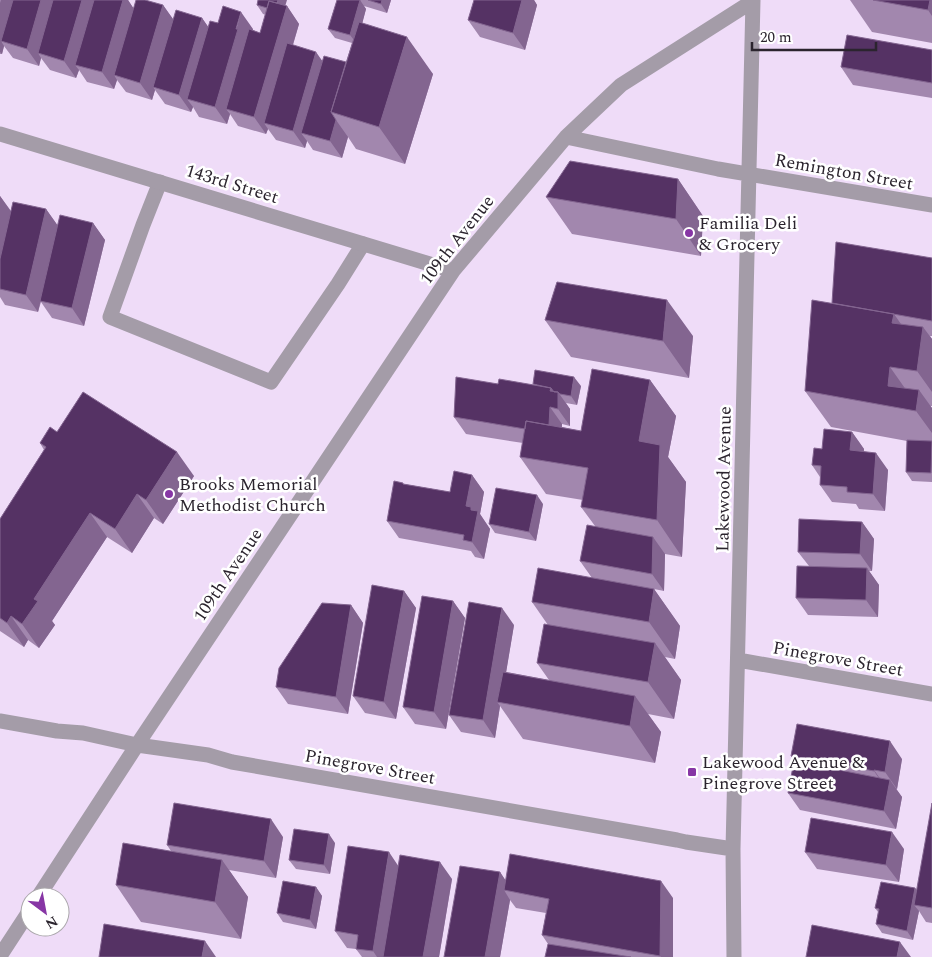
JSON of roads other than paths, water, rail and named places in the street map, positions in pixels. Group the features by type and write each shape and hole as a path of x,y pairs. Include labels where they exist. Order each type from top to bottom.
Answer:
{"street":[{"name":"109th Avenue","path":"45,887 453,271 566,138 621,85 753,1"},
{"name":"Lakewood Avenue","path":"734,957 733,849 753,1"},
{"name":"143rd Street","path":"0,134 453,271"},
{"path":"566,138 750,175"},
{"name":"Remington Street","path":"750,175 932,205"},
{"path":"160,182 110,317 271,382 363,244"},
{"name":"Pinegrove Street","path":"738,660 932,694"},
{"name":"Pinegrove Street","path":"0,721 57,731 83,733 137,745 208,755 242,764 733,849"},
{"path":"0,956 20,925"}],"place":[{"name":"Familia Deli & Grocery","path":"689,233"},
{"name":"Brooks Memorial Methodist Church","path":"169,494"},
{"name":"Lakewood Avenue & Pinegrove Street","path":"692,772"}]}
